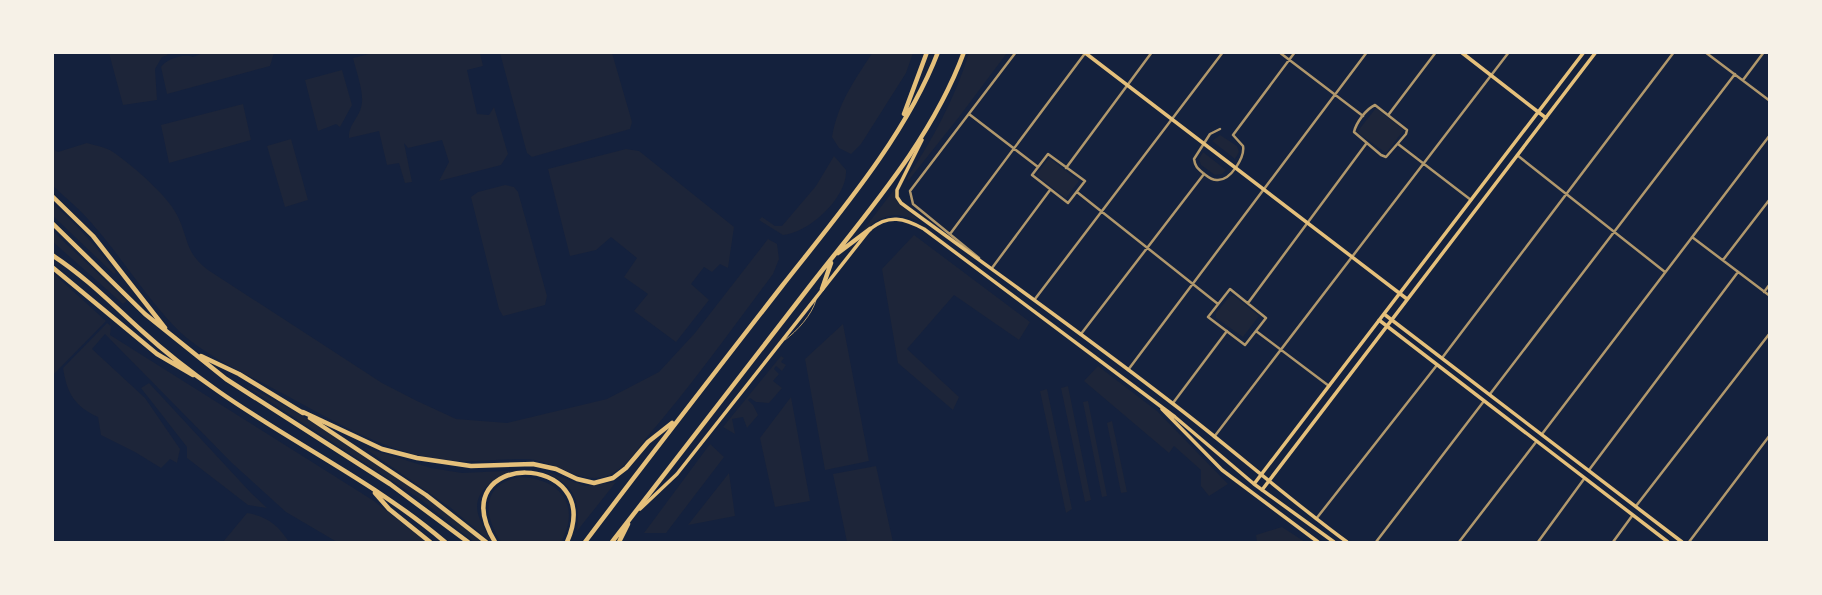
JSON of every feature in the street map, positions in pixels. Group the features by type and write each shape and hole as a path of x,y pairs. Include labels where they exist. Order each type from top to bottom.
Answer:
{"highway":[{"path":"900,125 928,52"},
{"path":"585,542 851,198 900,125 938,52"},
{"path":"612,542 833,257 926,132 953,80 963,53"},
{"path":"52,196 93,236 172,337"},
{"path":"52,223 172,337 250,396 390,484 468,542"},
{"path":"820,291 833,257 870,229"},
{"path":"52,256 81,275 144,333 200,378 425,525 445,542"},
{"path":"52,267 157,354 200,378"},
{"path":"195,354 239,374 303,412 426,495 486,542"},
{"path":"303,412 374,446 417,458 471,466 533,464 556,468 577,479 594,482 613,478 626,468 648,442 679,418"},
{"path":"495,542 483,518 486,493 507,474 524,473 551,479 563,488 572,500 575,516 568,542"},
{"path":"372,490 389,509 430,542"},
{"path":"619,542 633,515"}],"main road":[{"path":"1461,52 1546,118"},
{"path":"1254,484 1584,52"},
{"path":"1262,490 1596,52"},
{"path":"1085,53 1407,299"},
{"path":"926,132 897,190 901,203 1173,403 1268,482 1348,542"},
{"path":"633,515 677,474 870,229 882,220 900,218 930,234 1153,400 1254,484 1334,542"},
{"path":"1384,314 1682,542"},
{"path":"1379,320 1668,542"},
{"path":"1153,400 1222,470 1318,542"},
{"path":"1536,442 1542,434"}],"street":[{"path":"987,264 913,204 910,191 1016,52"},
{"path":"1066,168 1152,52"},
{"path":"1035,299 1223,52"},
{"path":"1279,52 1363,116"},
{"path":"1220,129 1212,132 1196,153 1194,161 1196,167 1214,180 1221,180 1243,157 1244,149 1233,135 1295,52"},
{"path":"1128,370 1367,52"},
{"path":"1389,114 1436,52"},
{"path":"1214,437 1509,52"},
{"path":"1442,358 1674,52"},
{"path":"1706,52 1769,101"},
{"path":"1743,80 1764,52"},
{"path":"950,234 1085,53"},
{"path":"1490,395 1735,74"},
{"path":"1375,105 1389,114 1407,130 1390,155 1385,157 1354,132 1371,107 1375,105"},
{"path":"969,114 1038,167"},
{"path":"1542,434 1769,135"},
{"path":"1248,303 1366,144"},
{"path":"1398,144 1471,200"},
{"path":"1048,154 1066,168 1085,181 1068,203 1031,176 1048,154"},
{"path":"1517,155 1665,272"},
{"path":"1081,334 1204,174"},
{"path":"992,268 1051,190"},
{"path":"1077,192 1218,304"},
{"path":"1723,260 1769,199"},
{"path":"1692,237 1769,296"},
{"path":"1589,470 1738,272"},
{"path":"1764,292 1769,284"},
{"path":"1230,289 1248,303 1266,318 1245,345 1208,317 1230,289"},
{"path":"1173,403 1227,331"},
{"path":"1256,331 1329,386"},
{"path":"1636,506 1769,333"},
{"path":"1316,519 1437,365"},
{"path":"1376,542 1484,401"},
{"path":"1689,542 1769,435"},
{"path":"1459,542 1536,442"},
{"path":"1538,542 1584,479"},
{"path":"1614,542 1632,516"}],"shaded area":[{"path":"873,52 913,53 906,73 861,144 851,154 839,148 832,137 843,103"},
{"path":"109,53 168,55 162,57 155,69 157,100 123,105"},
{"path":"203,53 274,53 270,66 167,94 161,67 163,64 176,57 193,57"},
{"path":"374,53 480,53 483,66 467,70 477,114 489,115 494,107 508,154 501,165 439,181 449,162 442,140 408,148 404,143 412,182 405,183 399,163 387,165 379,131 349,138 350,129 362,102 353,58"},
{"path":"500,53 612,53 632,122 630,129 532,157 527,153"},
{"path":"969,53 1007,53 908,181 907,178 950,102"},
{"path":"342,70 352,105 340,127 336,124 318,131 305,80"},
{"path":"243,104 251,140 169,163 161,125"},
{"path":"1376,108 1404,130 1386,153 1357,132"},
{"path":"1220,135 1237,146 1239,152 1235,159 1212,141"},
{"path":"291,139 308,200 285,207 267,146"},
{"path":"87,143 113,152 168,201 179,219 189,247 208,270 382,383 456,419 507,423 607,399 659,372 695,333 768,239 777,244 779,259 773,274 696,377 632,456 615,472 593,478 537,460 435,459 393,448 353,431 227,364 181,333 89,221 53,186 52,148 58,152"},
{"path":"626,149 639,151 734,227 728,268 720,264 712,272 704,267 691,284 709,300 676,342 634,311 648,294 624,277 637,258 611,237 596,250 570,256 548,169"},
{"path":"1203,152 1226,170 1215,175 1201,165 1199,159"},
{"path":"834,156 846,170 845,180 834,202 815,221 793,233 783,235 759,220 762,217 775,226 782,226 816,186"},
{"path":"1049,158 1079,181 1066,198 1036,175"},
{"path":"505,185 514,187 518,192 547,296 545,305 503,316 471,197 478,192"},
{"path":"896,187 899,203 919,221 902,216 888,216 861,233"},
{"path":"52,203 93,244 116,272 114,274 53,216"},
{"path":"53,231 127,301 123,304 53,242"},
{"path":"914,235 1030,322 1019,340 954,295 907,349 959,397 953,410 898,363 882,269"},
{"path":"53,273 106,321 53,375"},
{"path":"1230,296 1234,296 1259,316 1243,337 1216,318 1216,313"},
{"path":"107,323 111,326 110,335 374,501 427,542 337,542 286,512 232,463 105,334 92,349 145,398 180,449 177,463 170,459 161,468 101,435 98,417 73,398 63,368"},
{"path":"843,324 869,461 825,470 805,359"},
{"path":"781,356 784,358 781,362 786,365 782,371 776,366 774,369 779,374 773,381 782,388 769,403 756,402 750,398 748,400 758,415 747,428 743,417 732,419 735,434 723,427"},
{"path":"1098,366 1157,411 1228,484 1209,496 1201,486 1201,470 1174,446 1169,453 1084,381"},
{"path":"149,383 267,508 248,505 187,458 187,447 141,388"},
{"path":"243,384 368,456 483,542 474,542 420,499"},
{"path":"1068,386 1091,500 1085,502 1061,388"},
{"path":"1047,389 1072,509 1066,513 1040,391"},
{"path":"791,397 810,501 775,507 760,438"},
{"path":"1088,401 1107,496 1102,497 1083,402"},
{"path":"1112,421 1127,492 1121,493 1107,423"},
{"path":"710,444 724,457 666,533 644,533"},
{"path":"363,447 431,468 462,473 524,470 497,479 483,490 479,498 479,517 491,542 451,508"},
{"path":"876,466 893,542 847,542 833,474"},
{"path":"540,469 585,486 616,482 577,531 577,508 572,492 560,480"},
{"path":"729,473 735,516 688,525"},
{"path":"519,477 545,482 563,496 569,516 561,542 501,542 491,522 489,502 498,487"},
{"path":"247,513 271,522 289,542 223,542"},
{"path":"1282,527 1305,542 1257,542 1256,535"}]}
